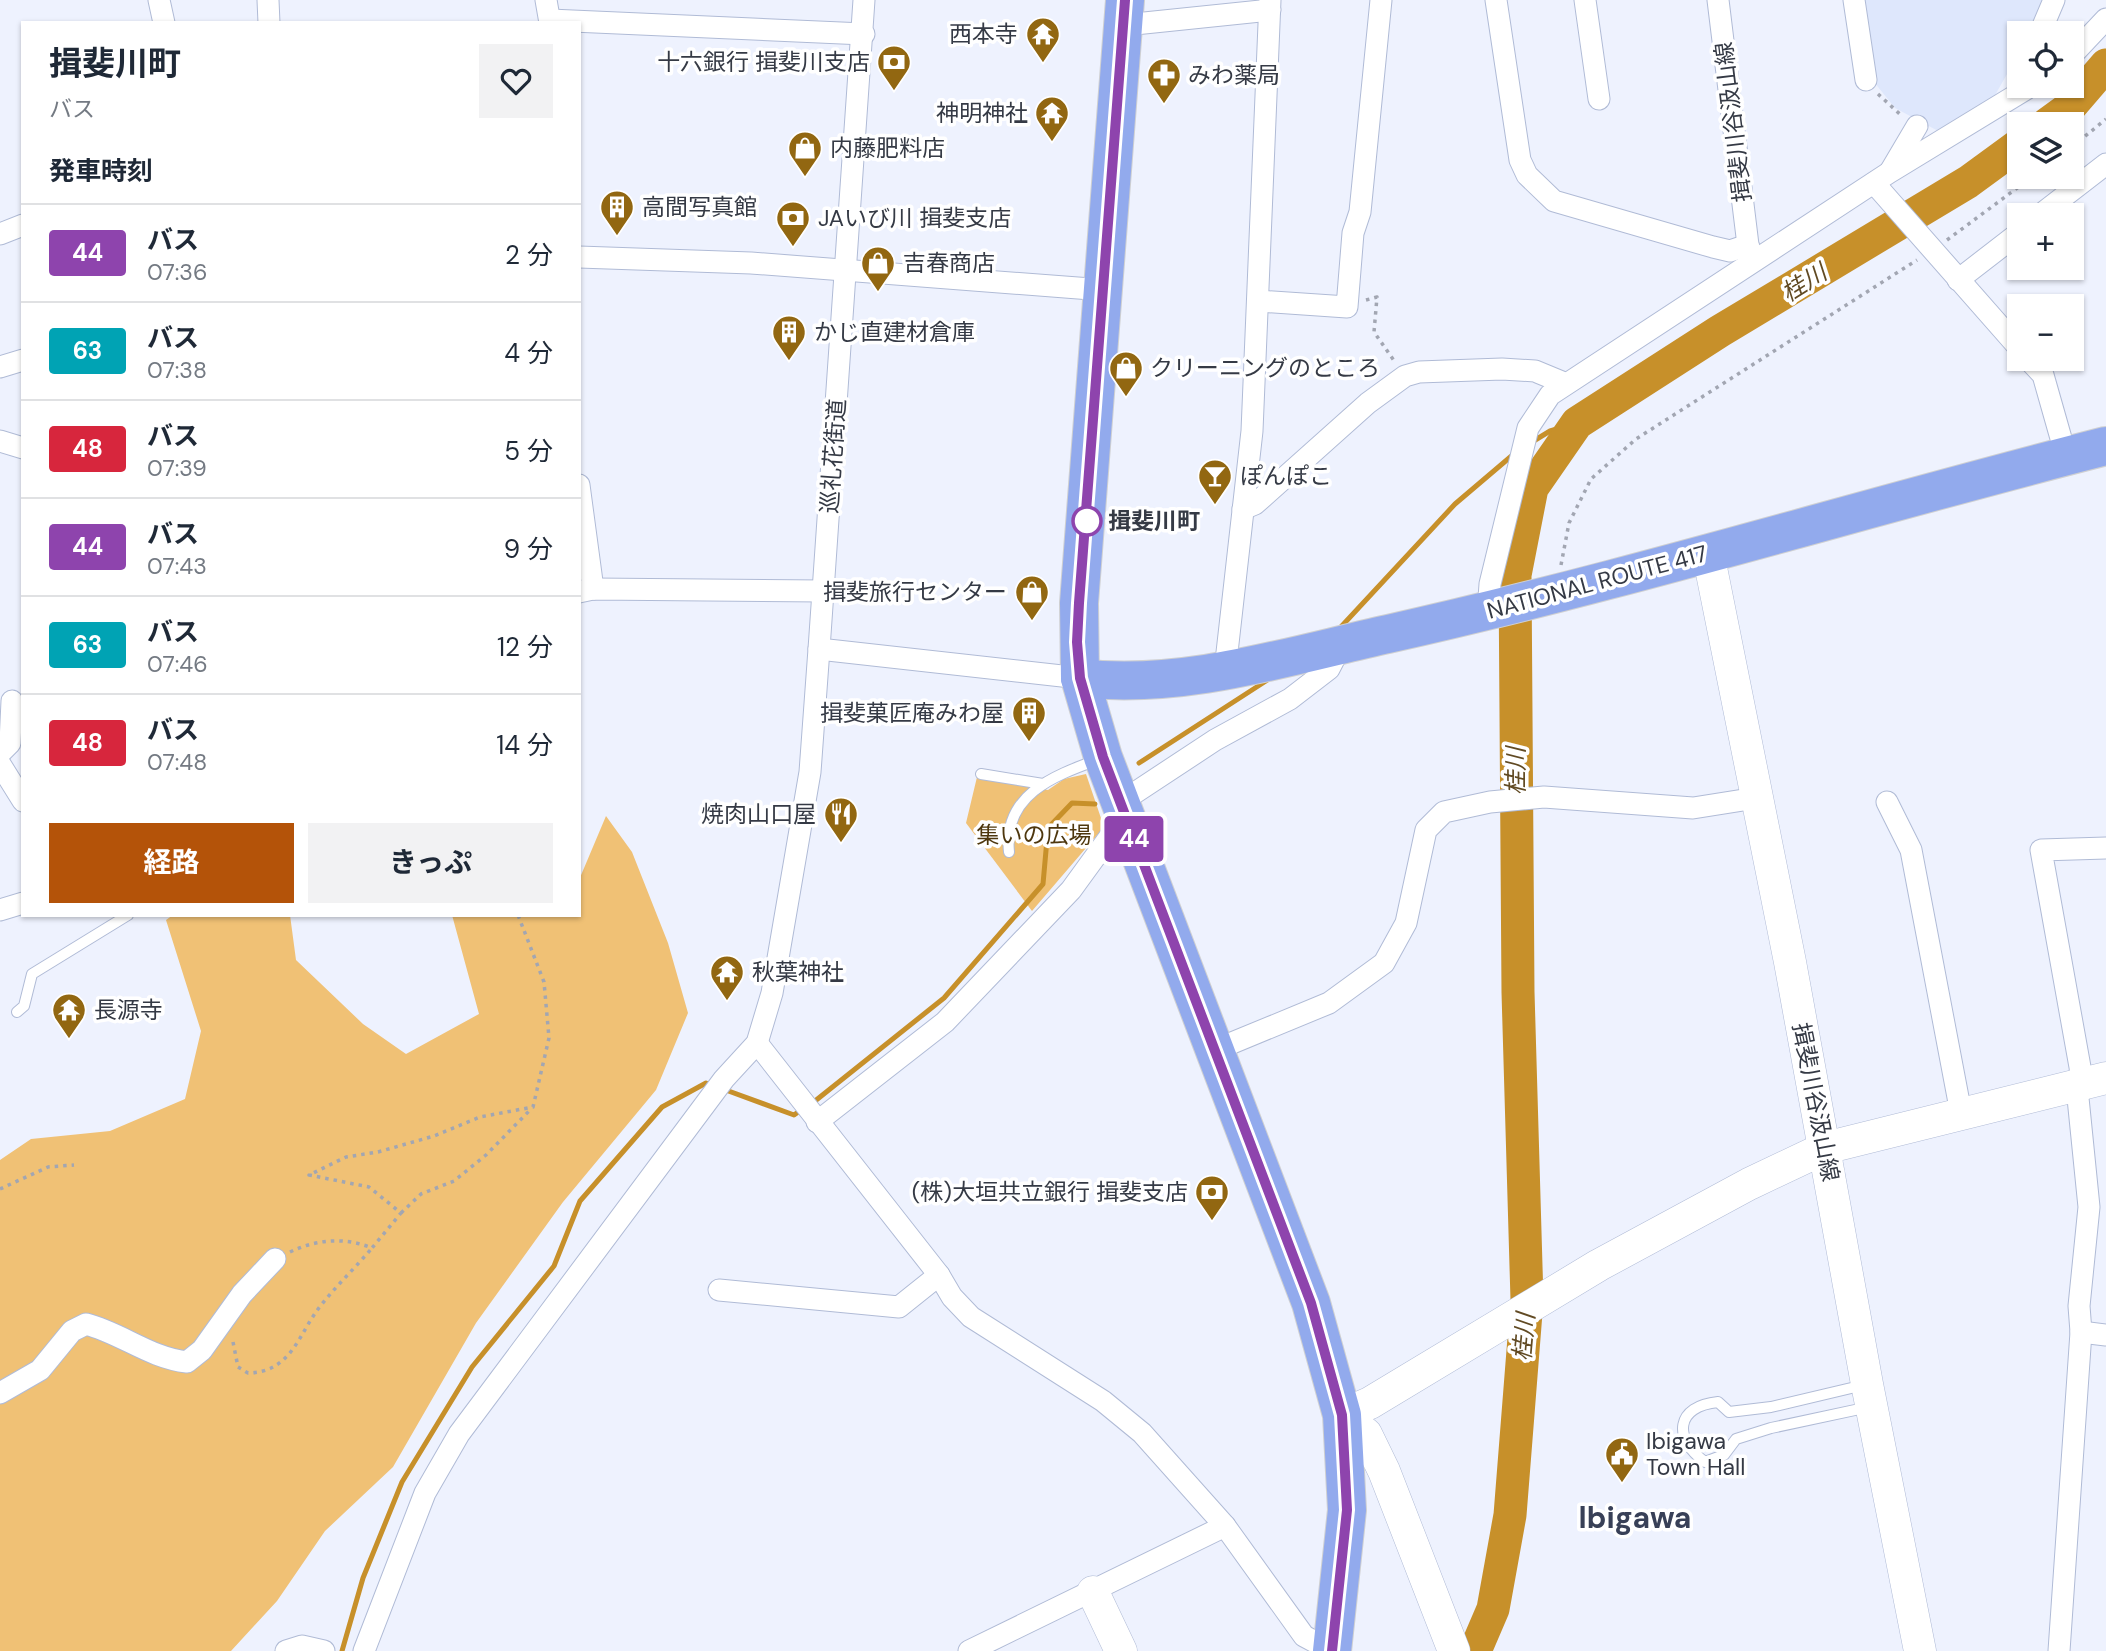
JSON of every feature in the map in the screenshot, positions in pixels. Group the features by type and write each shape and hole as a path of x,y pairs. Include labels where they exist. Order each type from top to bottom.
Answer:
{"highway":[{"path":"1125,13 1079,603 1077,642 1080,678 1103,757 1311,1303 1342,1415 1347,1510 1332,1651"},
{"name":"NATIONAL ROUTE 417","path":"1080,678 1120,683 1225,670 1494,610 2106,446"}],"street":[{"path":"159,0 164,21"},
{"path":"268,0 269,21"},
{"name":"巡礼花街道","path":"757,1043 772,993 810,772 864,34 864,0"},
{"path":"1258,301 1347,307 1353,233 1360,212 1381,0"},
{"path":"1496,0 1520,160 1527,175 1555,201 1713,247 1751,253"},
{"path":"1585,0 1599,99"},
{"name":"揖斐川谷汲山線","path":"1718,0 1751,253"},
{"path":"1854,0 1866,80"},
{"path":"2045,21 2054,0"},
{"path":"1125,13 1270,5 1252,432 1225,670"},
{"path":"548,14 864,34"},
{"path":"2084,42 2106,19"},
{"path":"1494,610 1490,584 1528,428 1549,395 1751,253 1882,182 2011,98"},
{"path":"1882,182 1917,126"},
{"path":"2056,203 2106,164"},
{"path":"1882,182 1958,280 2007,335"},
{"path":"0,234 21,226"},
{"path":"1958,280 2007,242"},
{"path":"581,257 751,262 846,272 1104,290"},
{"path":"0,367 21,361"},
{"path":"1243,509 1255,504 1368,403 1405,376 1419,372 1524,370 1535,371 1564,383"},
{"path":"2039,371 2043,375 2066,456"},
{"path":"0,441 21,447"},
{"path":"581,515 586,591 823,591"},
{"name":"揖斐川谷汲山線","path":"1708,553 1920,1651"},
{"path":"816,1119 945,1022 1062,899 1111,835 1121,803 1215,740 1290,699 1329,668 1342,644"},
{"path":"819,649 1080,678"},
{"path":"0,753 10,743 12,701"},
{"path":"0,764 21,798"},
{"path":"1215,1050 1329,1003 1384,963 1406,923 1426,830 1444,812 1496,801 1544,797 1693,808 1756,798"},
{"path":"1887,802 1911,850 1961,1113"},
{"path":"2094,1081 2041,850 2106,848"},
{"path":"0,910 21,904"},
{"path":"364,1651 425,1493 459,1434 724,1079 757,1043 939,1275 952,1297 971,1317 1103,1401 1142,1433 1225,1526 1304,1636 1332,1651"},
{"path":"1454,1650 1384,1471 1366,1434 1342,1415 1370,1403 1548,1295 1749,1184 1825,1148 2094,1081"},
{"path":"2059,1651 2081,1332 2079,1306 2088,1207 2078,1098 2094,1081"},
{"path":"0,1393 40,1370 72,1331 86,1324 108,1329 167,1360 187,1362 202,1350 230,1310 275,1259"},
{"path":"719,1290 898,1307 939,1275"},
{"path":"2081,1332 2106,1335"},
{"path":"969,1651 1225,1526"},
{"path":"1093,1592 1121,1651"},
{"path":"286,1651 302,1646 324,1651"}],"lane":[{"path":"1009,852 1007,832 1021,802 1051,777 1103,757"},
{"path":"981,774 1043,783"},
{"path":"17,1012 24,1006 32,974 125,917"},
{"path":"1869,1395 1736,1439 1724,1455 1705,1462 1685,1441 1683,1427 1687,1415 1698,1404 1718,1402 1729,1412 1869,1395"}],"path":[{"path":"1866,80 1887,105 1917,126"},
{"path":"2084,137 2106,119"},
{"path":"1558,594 1569,523 1591,479 1636,439 1931,247 2015,189"},
{"path":"1347,304 1377,297 1374,332 1405,376"},
{"path":"230,1310 238,1367 248,1373 273,1368 298,1346 321,1305 401,1213 421,1194 454,1181 485,1155 533,1107 549,1038 544,982 519,917"},
{"path":"401,1213 369,1186 309,1175 346,1157 378,1152 434,1136 480,1117 533,1107"},
{"path":"0,1189 48,1167 74,1165"},
{"path":"275,1259 323,1242 352,1240 372,1248"}],"shaded area":[{"path":"1860,0 2047,0 2036,21 2007,21 2007,74 1990,104 1942,133 1895,108 1874,82"}],"green space":[{"name":"集いの広場","path":"1086,774 1104,827 1032,911 966,823 977,777 1048,790 1064,779"},
{"path":"606,816 632,852 668,943 688,1013 656,1090 563,1202 476,1323 393,1467 325,1531 277,1601 231,1651 0,1651 0,1160 31,1139 110,1131 185,1099 201,1031 166,920 170,917 290,917 296,960 363,1024 406,1054 479,1014 453,917 581,917 581,875"}],"waterway":[{"name":"桂川","path":"2064,112 2106,65"},
{"name":"桂川","path":"1475,1651 1493,1609 1510,1515 1527,1300 1518,992 1515,575 1532,488 1577,423 1720,331 1968,182 2007,154"},
{"path":"1532,442 1550,431 1577,423"},
{"path":"1339,629 1455,504 1515,453"},
{"path":"1139,763 1269,679"},
{"path":"810,1105 944,998 1043,884 1048,828 1072,803 1095,804"},
{"path":"342,1651 363,1578 402,1482 472,1367 554,1266 580,1201 662,1107 706,1083 713,1086"},
{"path":"723,1089 794,1115 801,1110"}],"bus line":[{"name":"44","path":"1125,0 1079,603 1077,642 1080,678 1103,757 1311,1303 1342,1415 1347,1510 1332,1651"}],"place":[{"name":"西本寺","path":"1043,64"},
{"name":"十六銀行 揖斐川支店","path":"894,92"},
{"name":"みわ薬局","path":"1164,105"},
{"name":"神明神社","path":"1052,143"},
{"name":"内藤肥料店","path":"805,178"},
{"name":"高間写真館","path":"617,237"},
{"name":"JAいび川 揖斐支店","path":"793,248"},
{"name":"吉春商店","path":"878,293"},
{"name":"かじ直建材倉庫","path":"789,362"},
{"name":"クリーニングのところ","path":"1126,398"},
{"name":"ぽんぽこ","path":"1215,506"},
{"name":"揖斐川町","path":"1087,521"},
{"name":"揖斐旅行センター","path":"1032,622"},
{"name":"揖斐菓匠庵みわ屋","path":"1029,743"},
{"name":"焼肉山口屋","path":"841,844"},
{"name":"秋葉神社","path":"727,1002"},
{"name":"長源寺","path":"69,1040"},
{"name":"(株)大垣共立銀行 揖斐支店","path":"1212,1222"},
{"name":"Ibigawa Town Hall","path":"1622,1484"}],"district":[{"name":"Ibigawa","path":"1635,1518"}]}
